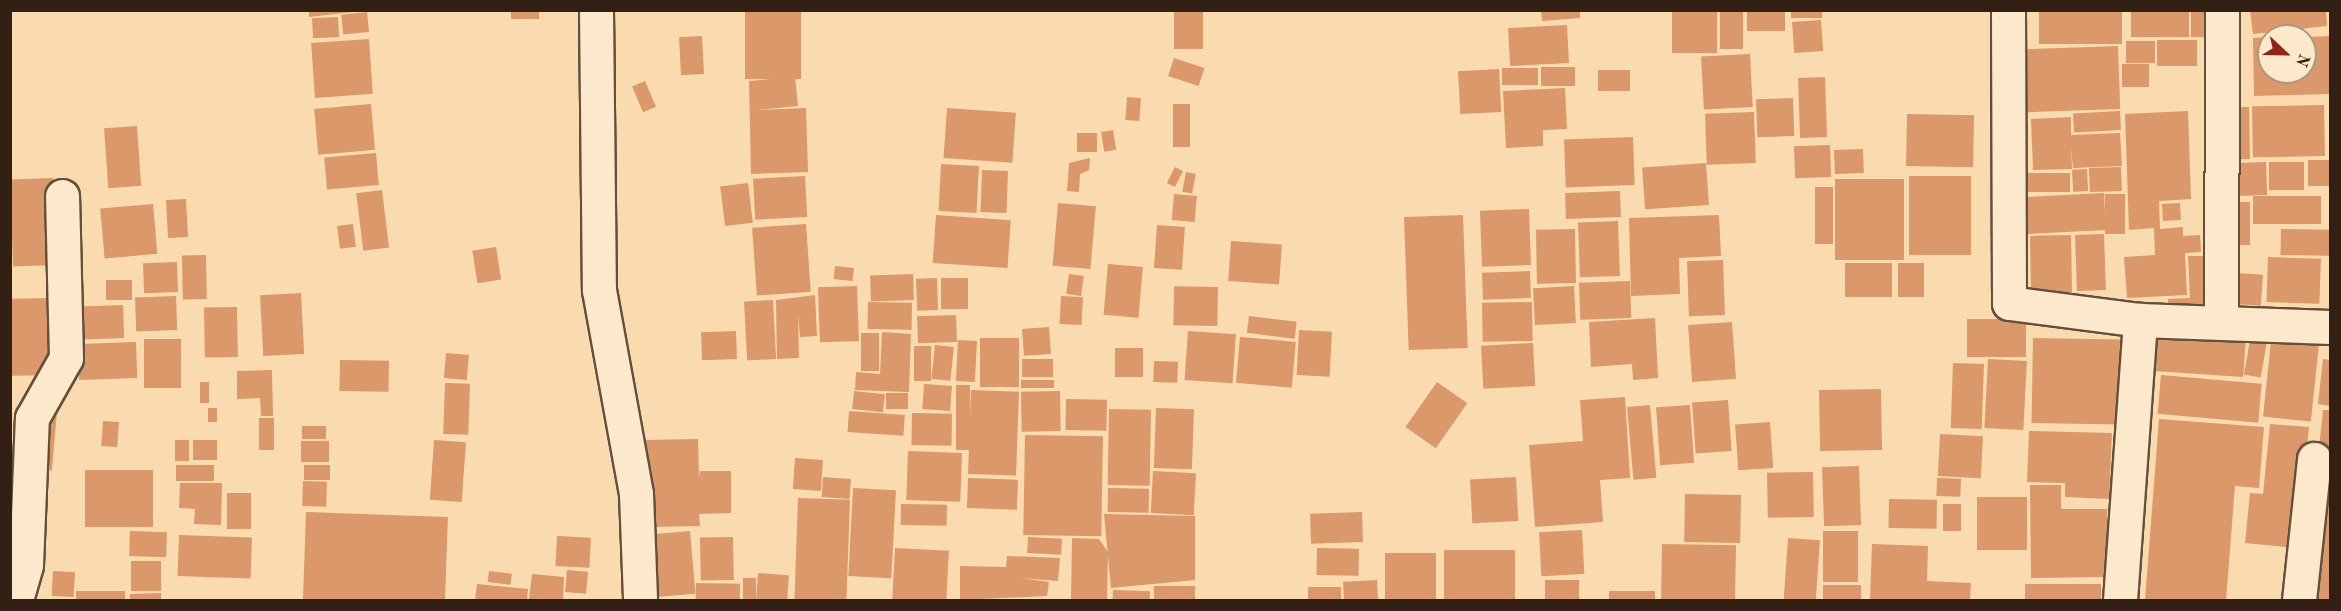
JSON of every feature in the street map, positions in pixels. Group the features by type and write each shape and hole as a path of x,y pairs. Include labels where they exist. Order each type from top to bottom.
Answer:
{"street":[{"path":"596,10 599,290 636,494 640,600"},
{"path":"2008,10 2009,303 2140,320 2222,320 2331,327"},
{"path":"2222,10 2222,320"},
{"path":"16,600 26,565 32,418 66,358 62,196"},
{"path":"2120,600 2140,320"},
{"path":"2299,600 2314,459"}],"building":[{"path":"309,10 353,10 353,12 309,17"},
{"path":"511,10 539,10 539,19 511,19"},
{"path":"745,10 801,10 801,79 745,79"},
{"path":"1174,10 1203,10 1203,49 1174,49"},
{"path":"1541,10 1580,10 1580,18 1542,21"},
{"path":"1672,10 1717,10 1717,53 1672,53"},
{"path":"1720,10 1743,10 1743,49 1720,49"},
{"path":"1747,10 1785,10 1785,31 1747,31"},
{"path":"1791,10 1822,10 1822,18 1791,18"},
{"path":"2039,10 2122,10 2122,44 2039,44"},
{"path":"2131,10 2189,10 2189,37 2131,37"},
{"path":"2191,10 2206,10 2206,37 2191,37"},
{"path":"2250,10 2326,10 2327,26 2257,24 2257,34 2253,34"},
{"path":"367,12 369,32 343,35 341,15"},
{"path":"338,17 339,37 313,38 312,18"},
{"path":"1821,20 1823,51 1794,53 1792,22"},
{"path":"1567,25 1569,63 1510,66 1508,28"},
{"path":"702,36 704,74 681,75 679,37"},
{"path":"2330,36 2330,94 2254,96 2253,38 2257,38 2257,84 2317,84 2317,37"},
{"path":"369,39 373,94 315,98 311,43"},
{"path":"2157,40 2197,40 2197,66 2157,66"},
{"path":"2126,41 2155,41 2155,63 2126,63"},
{"path":"2118,46 2120,109 2025,112 2023,49"},
{"path":"1750,54 1753,107 1704,109 1701,57"},
{"path":"1174,58 1204,68 1199,86 1168,76"},
{"path":"2122,64 2149,64 2149,87 2122,87"},
{"path":"1541,67 1575,67 1575,86 1541,86"},
{"path":"1502,68 1538,68 1538,85 1502,85"},
{"path":"1499,69 1501,112 1460,114 1458,71"},
{"path":"1598,70 1630,70 1630,91 1598,91"},
{"path":"795,77 798,106 757,110 806,108 808,172 751,174 749,81"},
{"path":"1825,77 1827,137 1800,138 1798,78"},
{"path":"645,81 656,107 643,112 632,86"},
{"path":"1565,88 1567,129 1543,130 1543,146 1506,148 1503,91"},
{"path":"1127,97 1141,98 1139,121 1125,120"},
{"path":"1793,98 1794,136 1757,137 1756,99"},
{"path":"371,104 375,150 318,155 314,109"},
{"path":"1173,104 1190,104 1190,147 1173,147"},
{"path":"2324,105 2325,156 2253,157 2252,106"},
{"path":"2229,107 2249,107 2250,159 2230,159"},
{"path":"947,108 1016,113 1012,163 944,158"},
{"path":"2120,111 2121,130 2074,132 2073,113"},
{"path":"2188,111 2191,199 2159,201 2160,229 2183,227 2183,236 2200,235 2201,252 2185,253 2187,295 2127,298 2124,257 2155,255 2154,228 2129,230 2125,114"},
{"path":"1754,112 1756,163 1707,165 1705,114"},
{"path":"1907,114 1974,115 1973,167 1906,166"},
{"path":"2071,117 2071,135 2120,133 2122,166 2073,168 2071,147 2072,169 2033,170 2031,119"},
{"path":"137,126 141,186 108,188 104,128"},
{"path":"1113,130 1116,150 1104,152 1101,132"},
{"path":"1077,133 1097,133 1097,152 1077,152"},
{"path":"1633,137 1635,185 1566,187 1564,139"},
{"path":"1830,145 1831,177 1795,178 1794,146"},
{"path":"1863,149 1864,173 1835,174 1834,150"},
{"path":"376,153 379,185 327,189 324,158"},
{"path":"1090,158 1089,170 1080,174 1079,192 1067,191 1069,163"},
{"path":"2308,160 2330,160 2330,186 2308,186"},
{"path":"2266,162 2267,195 2232,196 2231,163"},
{"path":"2269,162 2304,162 2304,190 2269,190"},
{"path":"1706,163 1709,205 1645,209 1642,167"},
{"path":"941,164 979,166 976,213 939,211"},
{"path":"1175,167 1183,171 1175,187 1167,183"},
{"path":"2121,167 2122,191 2090,192 2089,168"},
{"path":"2087,169 2088,191 2073,192 2072,170"},
{"path":"982,170 1008,171 1007,213 981,212"},
{"path":"1186,172 1196,174 1192,194 1182,192"},
{"path":"2028,173 2070,173 2070,192 2028,192"},
{"path":"805,176 807,217 755,220 753,179"},
{"path":"1909,176 1971,176 1971,255 1909,255"},
{"path":"53,178 56,265 13,266 10,180"},
{"path":"1835,179 1904,179 1904,260 1835,260"},
{"path":"748,183 753,223 725,226 720,186"},
{"path":"1815,187 1833,187 1833,244 1815,244"},
{"path":"382,190 389,248 363,251 356,193"},
{"path":"1620,191 1621,217 1566,219 1565,193"},
{"path":"2104,193 2106,230 2027,234 2025,197"},
{"path":"1174,194 1197,196 1195,222 1172,220"},
{"path":"2105,194 2125,194 2125,234 2105,234"},
{"path":"2253,196 2321,196 2321,224 2253,224"},
{"path":"186,199 188,237 168,238 166,200"},
{"path":"2230,202 2250,202 2250,245 2230,245"},
{"path":"1058,203 1096,206 1090,269 1053,266"},
{"path":"2180,203 2181,220 2163,221 2162,204"},
{"path":"153,204 157,254 105,258 100,209"},
{"path":"1529,209 1531,265 1482,267 1480,211"},
{"path":"936,215 1011,220 1007,268 933,263"},
{"path":"1463,215 1468,348 1409,350 1404,217"},
{"path":"1719,215 1721,256 1679,258 1680,294 1631,296 1629,218"},
{"path":"1618,221 1620,276 1580,277 1578,222"},
{"path":"353,224 356,247 340,249 337,226"},
{"path":"806,224 811,292 757,296 752,228"},
{"path":"1157,225 1185,227 1182,270 1154,268"},
{"path":"1575,229 1576,283 1537,284 1536,230"},
{"path":"2281,229 2330,230 2330,256 2281,255"},
{"path":"2104,234 2106,290 2077,291 2075,235"},
{"path":"2071,235 2072,292 2031,293 2030,236"},
{"path":"1231,241 1282,245 1279,284 1228,281"},
{"path":"496,247 501,280 477,283 472,251"},
{"path":"182,255 206,255 207,299 183,299"},
{"path":"2188,256 2207,256 2209,309 2168,311 2168,299 2190,298"},
{"path":"2268,257 2321,259 2319,304 2266,302"},
{"path":"1723,260 1725,315 1689,316 1687,261"},
{"path":"177,262 178,292 144,293 143,263"},
{"path":"1845,263 1892,263 1892,297 1845,297"},
{"path":"1898,263 1924,263 1924,297 1898,297"},
{"path":"1108,264 1143,267 1138,318 1104,315"},
{"path":"835,266 854,268 853,281 834,279"},
{"path":"1530,271 1531,298 1483,300 1482,273"},
{"path":"2237,273 2263,275 2261,306 2235,304"},
{"path":"913,274 914,300 871,301 870,276"},
{"path":"1069,274 1084,276 1081,296 1066,294"},
{"path":"937,278 938,310 917,311 916,279"},
{"path":"941,278 968,278 968,309 941,309"},
{"path":"106,280 132,280 132,300 106,300"},
{"path":"1630,281 1631,318 1580,320 1579,283"},
{"path":"857,286 859,341 820,342 818,287"},
{"path":"1174,286 1218,287 1217,326 1173,325"},
{"path":"1574,286 1576,323 1535,325 1533,288"},
{"path":"301,293 304,354 263,356 260,295"},
{"path":"815,295 817,336 800,337 798,314 799,358 777,359 776,300"},
{"path":"176,296 177,330 136,331 135,297"},
{"path":"1061,296 1083,297 1082,325 1060,324"},
{"path":"54,298 55,375 11,376 10,299"},
{"path":"773,300 776,359 747,360 744,302"},
{"path":"868,302 912,303 912,330 868,329"},
{"path":"1532,302 1533,341 1483,342 1482,303"},
{"path":"123,305 124,338 75,340 74,307"},
{"path":"237,307 238,357 205,358 204,308"},
{"path":"956,315 957,342 918,343 917,316"},
{"path":"1249,316 1297,322 1295,339 1247,333"},
{"path":"1655,318 1658,378 1633,380 1632,364 1591,367 1589,322"},
{"path":"1967,319 2026,319 2026,357 1967,357"},
{"path":"1732,322 1736,379 1692,382 1688,325"},
{"path":"1049,327 1051,354 1024,356 1022,329"},
{"path":"1299,330 1332,332 1330,377 1297,375"},
{"path":"736,331 737,359 702,360 701,332"},
{"path":"1188,331 1236,334 1232,383 1185,380"},
{"path":"882,332 911,334 909,392 855,390 856,372 880,374"},
{"path":"861,333 879,333 879,371 861,371"},
{"path":"2157,334 2246,340 2243,377 2154,371"},
{"path":"1240,337 1296,342 1292,388 1236,383"},
{"path":"980,338 1019,338 1019,387 980,387"},
{"path":"2033,338 2120,340 2119,425 2032,423"},
{"path":"144,339 181,339 181,388 144,388"},
{"path":"958,340 977,341 975,382 956,381"},
{"path":"2250,340 2267,343 2261,377 2244,374"},
{"path":"2271,341 2319,346 2311,422 2263,417"},
{"path":"136,342 137,378 79,380 78,344"},
{"path":"1533,343 1535,386 1483,389 1481,346"},
{"path":"935,345 954,347 950,381 931,379"},
{"path":"914,346 931,346 931,381 914,381"},
{"path":"1115,348 1143,348 1143,377 1115,377"},
{"path":"446,353 469,355 467,380 444,378"},
{"path":"1022,359 1053,359 1053,377 1022,377"},
{"path":"1988,359 2027,361 2023,430 1984,428"},
{"path":"2323,359 2330,360 2330,406 2318,404"},
{"path":"340,360 389,361 388,392 339,391"},
{"path":"1154,361 1178,362 1177,383 1153,382"},
{"path":"1953,363 1984,364 1982,429 1951,428"},
{"path":"272,370 273,416 261,416 260,398 237,399 237,371"},
{"path":"2161,375 2262,384 2258,423 2158,414"},
{"path":"1021,380 1054,380 1054,388 1021,388"},
{"path":"200,382 209,382 209,403 200,403"},
{"path":"1437,382 1467,403 1436,448 1405,427"},
{"path":"445,383 470,384 468,435 443,434"},
{"path":"924,384 952,386 950,411 922,409"},
{"path":"956,385 970,385 970,450 956,450"},
{"path":"1881,389 1882,450 1820,451 1819,390"},
{"path":"971,390 1019,392 1016,476 968,474"},
{"path":"854,391 885,394 883,412 852,409"},
{"path":"1060,391 1061,431 1022,432 1021,392"},
{"path":"886,393 908,393 908,409 886,409"},
{"path":"1625,397 1630,478 1600,480 1603,522 1535,527 1529,445 1583,441 1580,400"},
{"path":"1066,399 1107,400 1106,431 1065,430"},
{"path":"1728,400 1732,451 1696,453 1692,403"},
{"path":"1650,405 1656,478 1633,480 1627,407"},
{"path":"1690,405 1694,463 1660,465 1656,407"},
{"path":"208,408 217,408 217,422 208,422"},
{"path":"1156,408 1194,409 1192,469 1154,468"},
{"path":"1109,409 1151,410 1150,486 1108,485"},
{"path":"2323,410 2330,410 2330,600 2303,600"},
{"path":"45,411 57,412 52,471 40,470"},
{"path":"849,411 905,415 903,436 848,432"},
{"path":"912,413 952,414 951,446 911,445"},
{"path":"259,418 274,418 274,450 259,450"},
{"path":"2159,419 2264,427 2259,488 2235,486 2226,600 2145,600"},
{"path":"103,421 119,422 117,447 101,446"},
{"path":"1770,422 1773,468 1738,470 1735,424"},
{"path":"2270,424 2309,427 2297,548 2245,543 2250,493 2263,494"},
{"path":"302,426 326,426 326,439 302,439"},
{"path":"2029,431 2112,433 2109,499 2065,497 2065,483 2027,482"},
{"path":"1940,434 1983,436 1981,478 1938,476"},
{"path":"1025,435 1103,436 1101,536 1023,535"},
{"path":"698,439 699,478 700,471 731,471 731,513 699,514 700,526 646,527 644,440"},
{"path":"175,440 189,440 189,461 175,461"},
{"path":"193,440 217,440 217,460 193,460"},
{"path":"434,440 466,442 462,502 430,500"},
{"path":"301,441 329,441 329,462 301,462"},
{"path":"908,451 962,453 960,502 906,500"},
{"path":"795,458 823,460 821,491 793,489"},
{"path":"176,465 214,465 214,481 176,481"},
{"path":"304,465 330,465 330,480 304,480"},
{"path":"1859,466 1861,525 1824,526 1822,467"},
{"path":"85,470 153,470 153,527 85,527"},
{"path":"1153,471 1196,473 1194,515 1151,513"},
{"path":"1813,472 1814,517 1768,518 1767,473"},
{"path":"823,477 851,479 850,499 822,497"},
{"path":"1516,477 1518,521 1472,523 1470,479"},
{"path":"968,478 1018,480 1017,510 967,508"},
{"path":"1937,478 1961,479 1960,497 1936,496"},
{"path":"303,481 327,482 326,507 302,506"},
{"path":"180,483 222,483 221,525 194,524 195,509 179,508"},
{"path":"2030,485 2061,485 2061,509 2107,509 2107,577 2031,578"},
{"path":"853,488 896,490 891,578 848,576"},
{"path":"1108,488 1149,489 1149,513 1108,512"},
{"path":"227,493 251,493 251,529 227,529"},
{"path":"1685,494 1741,495 1740,543 1684,542"},
{"path":"1977,497 2027,497 2027,550 1977,550"},
{"path":"798,498 850,500 846,600 794,600"},
{"path":"1889,499 1937,500 1936,529 1888,528"},
{"path":"901,504 947,505 947,526 901,525"},
{"path":"1943,504 1961,504 1961,531 1943,531"},
{"path":"306,512 448,517 445,600 303,600"},
{"path":"1362,512 1363,542 1311,544 1310,514"},
{"path":"1104,514 1195,516 1195,580 1111,588"},
{"path":"1582,530 1584,574 1541,576 1539,532"},
{"path":"130,531 167,532 166,557 129,556"},
{"path":"690,531 695,594 658,597 652,534"},
{"path":"1823,531 1858,531 1858,582 1823,582"},
{"path":"179,535 252,538 251,579 178,576"},
{"path":"557,536 591,538 589,568 555,566"},
{"path":"733,537 734,580 701,581 700,538"},
{"path":"1028,537 1062,539 1061,555 1027,553"},
{"path":"1072,538 1099,539 1108,552 1107,600 1071,600"},
{"path":"1788,538 1820,540 1816,600 1784,600"},
{"path":"1662,544 1736,545 1735,600 1661,600"},
{"path":"1872,544 1928,546 1927,581 1971,583 1970,600 1870,600"},
{"path":"895,548 949,551 946,600 892,600"},
{"path":"1317,548 1359,549 1359,576 1317,575"},
{"path":"1444,550 1515,550 1515,600 1444,600"},
{"path":"1385,553 1436,553 1436,600 1385,600"},
{"path":"1007,556 1060,558 1058,581 1021,578 1049,582 1047,596 960,600 960,566 1006,567"},
{"path":"131,561 161,561 161,591 131,591"},
{"path":"567,570 588,572 586,594 565,592"},
{"path":"53,571 75,572 74,597 52,596"},
{"path":"489,571 512,574 510,585 488,582"},
{"path":"758,573 789,575 787,600 756,600"},
{"path":"532,574 564,577 563,600 529,600"},
{"path":"743,578 756,578 756,600 743,600"},
{"path":"1377,580 1378,600 1344,600 1343,582"},
{"path":"1545,580 1579,580 1579,600 1545,600"},
{"path":"696,583 740,584 740,600 696,600"},
{"path":"477,584 528,589 527,600 475,600"},
{"path":"2025,584 2101,584 2101,600 2025,600"},
{"path":"1823,585 1861,585 1861,600 1823,600"},
{"path":"1154,586 1195,586 1195,600 1154,600"},
{"path":"1308,587 1341,587 1341,600 1308,600"},
{"path":"1113,590 1150,591 1150,600 1113,600"},
{"path":"76,591 125,591 125,600 76,600"},
{"path":"1609,591 1655,591 1655,600 1609,600"},
{"path":"161,593 161,600 130,600 130,594"}]}
